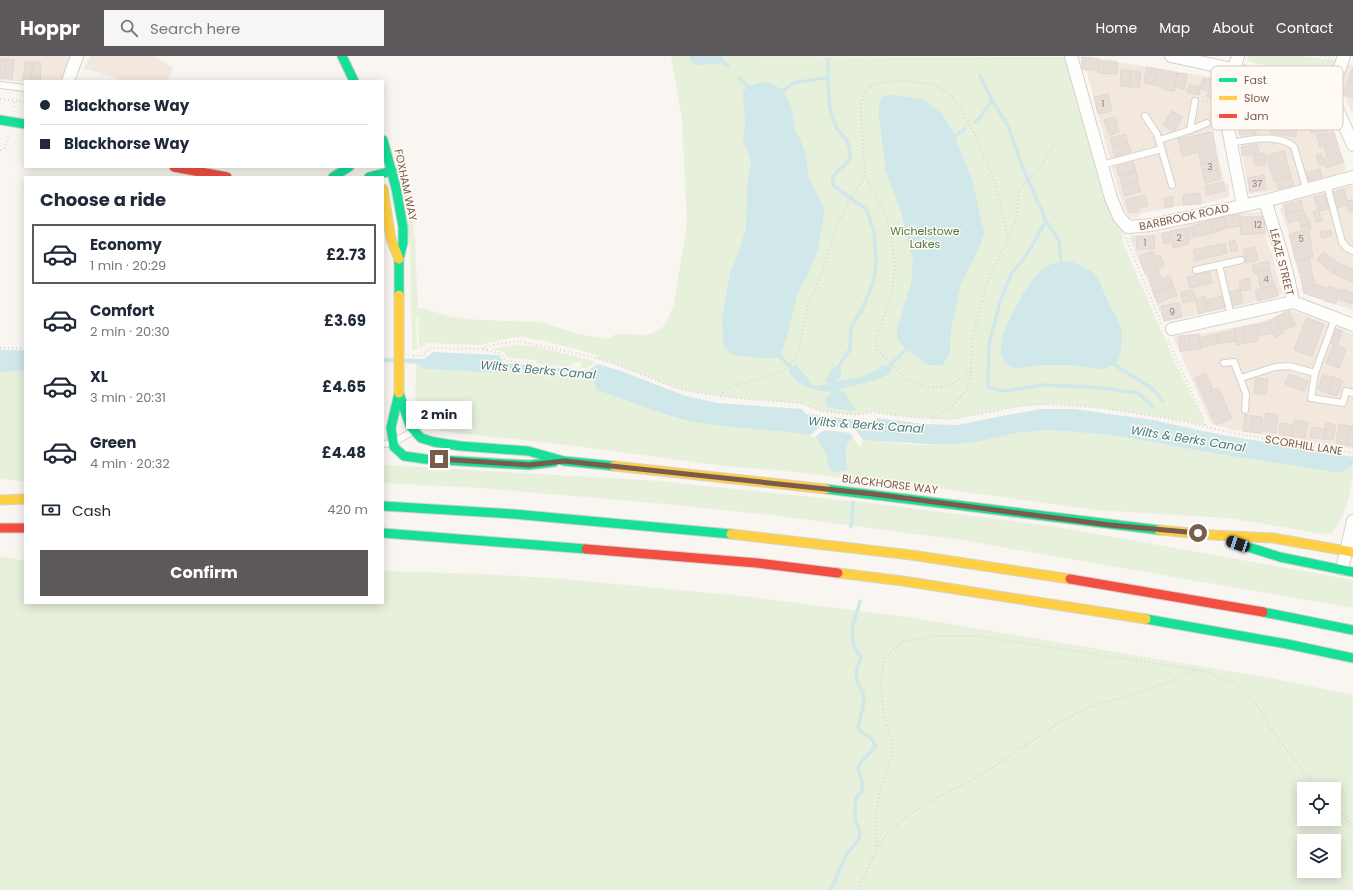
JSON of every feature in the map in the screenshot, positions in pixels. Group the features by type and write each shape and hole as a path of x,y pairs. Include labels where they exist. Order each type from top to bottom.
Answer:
{"main road":[{"path":"342,56 354,80"},
{"path":"0,120 24,124"},
{"name":"FOXHAM WAY","path":"384,143 392,171 403,227 403,244 399,259 399,393 393,414 388,443"},
{"path":"179,168 222,176"},
{"path":"335,176 347,168"},
{"path":"379,173 392,171"},
{"name":"FOXHAM WAY","path":"384,195 391,240 399,259"},
{"path":"384,217 389,227"},
{"name":"FOXHAM WAY","path":"399,393 413,432"},
{"name":"BLACKHORSE WAY","path":"413,432 425,439 460,446 528,451 564,461 865,493 1110,525 1213,535 1273,538 1349,551"},
{"name":"BLACKHORSE WAY","path":"388,443 404,456 425,459 529,465 564,461"},
{"path":"0,500 24,499"},
{"path":"384,506 578,519 761,536 848,546 959,561 1194,599 1353,630"},
{"path":"0,528 24,528"},
{"path":"384,534 750,563 903,581 1105,612 1287,644 1353,658"},
{"name":"BLACKHORSE WAY","path":"1213,535 1280,557 1348,571"}],"street":[{"path":"68,80 77,56"},
{"name":"BARBROOK ROAD","path":"1072,56 1115,208 1122,222 1128,227 1152,225 1265,201 1327,186 1353,177"},
{"path":"1171,56 1220,66"},
{"path":"1236,66 1238,56"},
{"path":"1340,66 1344,56"},
{"path":"1343,121 1353,145"},
{"path":"1228,130 1243,205"},
{"name":"LEAZE STREET","path":"1265,201 1287,273 1292,302 1353,325"},
{"path":"1172,328 1292,302"},
{"path":"1348,571 1353,521"}],"lane":[{"path":"0,85 24,88"},
{"path":"1190,130 1195,101"},
{"path":"1145,116 1153,126 1159,140 1172,185"},
{"path":"1159,140 1207,123"},
{"path":"1230,143 1252,139 1272,139 1289,142 1294,147 1307,190"},
{"path":"1102,165 1162,149"},
{"path":"1327,186 1342,242 1347,248 1353,251"},
{"path":"1196,270 1241,260"},
{"path":"1219,265 1231,316"},
{"path":"1335,318 1315,373 1311,398 1343,403 1346,391 1353,393"},
{"path":"1224,363 1234,362 1246,394 1245,410"},
{"path":"1241,378 1275,368 1288,366 1315,373"},
{"path":"388,443 413,432"}],"path":[{"path":"971,368 963,377 952,384 936,387 927,386 909,380 895,369 879,352 875,343 875,337 892,292 895,264 894,250 884,211 865,176 861,114 861,103 864,94 876,83 887,80 902,80 933,85 947,92 953,98 960,107 973,131 995,182 1008,238"},
{"path":"0,99 24,102"},
{"path":"1195,101 1211,102"},
{"path":"932,418 953,405 967,390 970,382 972,336 986,285 1016,221 1019,192 1047,158 1054,144"},
{"path":"721,397 724,391 739,384 769,376 786,369 793,362 798,351 808,306 824,266 838,223 848,201 865,176"},
{"name":"SCORHILL LANE","path":"481,349 507,342 519,341 530,343 610,362 676,388 721,397 800,403 821,411 856,415 873,412 932,418 963,418 1020,406 1056,404 1103,408 1177,420 1233,434 1353,453"},
{"path":"0,348 24,348"},
{"path":"406,356 421,356 430,348 481,349 501,354 506,361 533,363"},
{"path":"876,851 876,814 879,793 892,754 893,746 884,715 881,685 883,664 889,653 903,642 935,636 978,636 1199,670 1222,677 1246,693 1261,711 1277,738 1313,782"},
{"path":"858,890 884,836 909,813 924,803 986,771 1075,714 1106,702 1147,690 1199,670"},
{"path":"1341,814 1353,828"}],"shaded area":[{"path":"0,56 70,56 63,80 24,80 24,82 0,80"},
{"path":"90,56 154,56 173,68 168,80 120,80 112,76 84,69"},
{"path":"1082,57 1114,60 1121,63 1211,78 1211,130 1214,130 1214,138 1224,181 1229,185 1229,196 1203,204 1179,206 1143,213 1136,218 1130,218 1119,194 1087,72 1081,69"},
{"path":"1345,63 1353,66 1353,115 1343,96 1343,69"},
{"path":"1238,130 1333,130 1346,169 1343,172 1280,190 1249,194"},
{"path":"1353,185 1353,310 1302,293 1289,234 1280,210 1283,204"},
{"path":"1262,212 1264,215 1268,246 1272,254 1282,294 1251,303 1164,322 1130,239 1131,236 1162,232 1231,213"},
{"path":"1289,309 1353,334 1353,449 1233,430 1211,424 1173,336 1201,334 1256,323 1272,318"}],"green space":[{"name":"Wichelstowe Lakes","path":"671,56 1065,57 1106,195 1116,222 1123,231 1122,241 1173,358 1206,426 1103,408 1055,404 1020,406 953,419 909,417 873,412 856,415 821,411 800,403 735,398 676,388 596,358 598,355 542,340 521,337 509,338 480,345 427,343 419,348 418,317 416,319 417,350 412,350 410,244 395,157 401,156 407,184 415,238 418,308 452,317 480,320 540,322 578,334 609,339 614,335 620,334 647,335 664,326 673,308 687,224 682,119"},
{"path":"1248,56 1299,56 1336,60 1334,66 1268,66 1247,61"},
{"path":"514,345 534,346 594,361 594,364 587,368 581,368 581,362 573,363 569,367 537,364 535,360 508,358 504,352 491,349"},
{"path":"416,364 419,364 424,369 498,373 503,368 575,373 584,375 593,380 596,390 675,418 718,426 802,433 814,438 816,436 826,454 830,470 838,472 848,470 846,448 853,437 860,447 863,440 918,445 944,445 977,442 1015,433 1048,430 1113,435 1212,453 1340,473 1353,464 1352,482 1342,517 1332,533 1324,534 1228,518 1095,510 945,489 775,470 724,466 576,446 441,431 422,425 415,418"},
{"path":"24,371 24,481 0,479 0,372"},
{"path":"384,465 659,481 879,504 1064,528 1353,580 1353,608 962,540 771,515 645,502 467,487 384,483"},
{"path":"0,556 24,561 24,604 384,604 384,571 483,574 563,579 751,597 921,619 1275,679 1353,695 1353,890 0,890"}],"water":[{"path":"689,56 723,56 724,63 695,65"},
{"path":"762,82 780,88 791,106 796,133 806,155 809,178 823,205 824,213 818,249 811,268 797,295 788,333 780,356 772,359 733,355 724,347 722,318 730,273 736,260 746,228 747,187 751,162 743,139 745,122 743,92 748,86"},
{"path":"895,95 924,100 941,113 952,130 972,179 984,232 980,246 961,284 951,328 950,351 943,365 928,365 906,349 897,338 897,329 911,283 913,262 901,212 886,171 878,111 883,96"},
{"path":"1061,261 1072,262 1082,266 1091,271 1099,280 1122,332 1121,351 1118,361 1107,368 1097,369 1070,365 1041,365 1015,369 1005,363 1001,354 1001,345 1008,322 1021,297 1036,276 1051,264"},
{"path":"0,350 24,350 24,371 0,372"},
{"name":"Wilts & Berks Canal","path":"433,352 499,355 504,363 582,370 589,370 597,364 618,370 686,396 718,403 802,409 806,414 872,422 878,418 923,424 958,425 1043,409 1074,409 1153,420 1217,434 1353,457 1353,464 1340,473 1212,453 1113,435 1048,430 1015,433 977,442 944,445 863,440 855,429 822,425 810,435 704,424 677,418 596,390 595,384 590,377 575,373 503,368 498,373 424,369 419,364 384,362 384,358 424,359"},
{"path":"886,364 892,370 888,374 875,380 839,389 841,392 845,391 850,403 856,409 853,411 828,408 825,404 826,397 831,395 831,392 813,389 801,384 795,380 789,370 797,365 811,383 816,386 830,384 825,381 834,366 841,370 841,376 836,382 867,375"},
{"path":"825,430 850,433 853,437 846,448 848,470 839,472 830,471 826,454 816,436"}],"building":[{"path":"1082,57 1099,59 1098,70 1082,69"},
{"path":"0,59 6,59 4,78 0,78"},
{"path":"6,59 14,60 12,79 4,78"},
{"path":"1099,61 1118,63 1117,74 1098,73"},
{"path":"25,62 33,62 31,80 23,80"},
{"path":"33,62 41,63 40,80 31,80"},
{"path":"1147,67 1157,69 1154,85 1144,83"},
{"path":"1353,67 1353,82 1348,80"},
{"path":"1157,69 1166,71 1163,87 1154,85"},
{"path":"1121,70 1131,71 1129,87 1120,86"},
{"path":"1131,71 1141,72 1139,88 1129,87"},
{"path":"1168,71 1177,73 1174,91 1164,90"},
{"path":"1177,73 1187,74 1185,89 1175,87"},
{"path":"1208,77 1211,78 1208,91 1200,89 1203,78 1208,79"},
{"path":"1211,78 1211,98 1207,97"},
{"path":"1348,80 1353,82 1353,98 1343,94"},
{"path":"1189,85 1200,87 1199,95 1187,92"},
{"path":"1108,94 1112,111 1098,114 1094,97"},
{"path":"1172,111 1183,117 1174,132 1163,125"},
{"path":"1115,117 1119,132 1109,135 1104,120"},
{"path":"1239,130 1256,130 1256,134 1239,135"},
{"path":"1271,130 1297,130 1296,137 1270,133"},
{"path":"1310,130 1326,130 1327,133 1317,137 1315,131 1311,133"},
{"path":"1212,132 1216,149 1182,156 1178,139"},
{"path":"1334,132 1337,142 1320,147 1317,137"},
{"path":"1126,134 1128,143 1113,147 1110,138"},
{"path":"1337,142 1340,152 1327,156 1324,146"},
{"path":"1128,143 1131,152 1115,157 1113,147"},
{"path":"1257,144 1259,153 1242,156 1241,147"},
{"path":"1284,150 1291,176 1274,181 1266,156"},
{"path":"1215,151 1217,160 1201,164 1199,154"},
{"path":"1340,152 1344,162 1326,168 1322,158"},
{"path":"1264,153 1266,164 1255,166 1253,156"},
{"path":"1321,153 1324,164 1319,165 1316,155"},
{"path":"1133,160 1136,171 1119,176 1116,165"},
{"path":"1217,160 1219,170 1203,173 1201,164"},
{"path":"1320,169 1322,177 1307,181 1305,173"},
{"path":"1219,170 1221,179 1205,183 1203,173"},
{"path":"1136,172 1138,182 1122,186 1120,177"},
{"path":"1264,175 1266,189 1250,192 1248,178"},
{"path":"1291,176 1294,185 1278,189 1276,180"},
{"path":"1138,182 1141,191 1125,196 1122,186"},
{"path":"1223,182 1225,191 1207,195 1205,186"},
{"path":"1344,189 1347,201 1352,200 1353,211 1349,212 1347,205 1335,208 1331,193"},
{"path":"1200,193 1201,204 1183,205 1183,195"},
{"path":"1326,194 1330,209 1319,211 1322,221 1316,222 1313,211 1318,210 1314,197"},
{"path":"1145,195 1148,206 1138,208 1139,211 1129,213 1126,200"},
{"path":"1172,197 1173,207 1165,207 1164,198"},
{"path":"1301,200 1303,210 1286,214 1284,205"},
{"path":"1303,210 1310,223 1301,226 1299,220 1288,223 1286,214"},
{"path":"1240,215 1240,226 1227,228 1224,217"},
{"path":"1264,216 1265,233 1253,234 1252,217"},
{"path":"1224,217 1227,228 1213,233 1209,221"},
{"path":"1240,217 1252,217 1253,234 1241,235"},
{"path":"1209,221 1213,233 1195,237 1192,226"},
{"path":"1310,223 1311,229 1308,230 1312,244 1293,249 1289,234 1302,231 1301,226"},
{"path":"1192,227 1194,237 1188,239 1186,229"},
{"path":"1185,228 1189,244 1173,248 1169,232"},
{"path":"1331,230 1332,235 1322,238 1320,232"},
{"path":"1168,232 1170,243 1164,244 1162,234"},
{"path":"1154,236 1155,249 1137,249 1136,237"},
{"path":"1235,240 1238,250 1231,252 1229,242"},
{"path":"1225,243 1227,253 1195,261 1193,250"},
{"path":"1311,246 1313,257 1296,262 1293,250"},
{"path":"1255,247 1258,260 1246,263 1243,250"},
{"path":"1153,251 1156,257 1160,255 1164,266 1145,273 1139,256"},
{"path":"1324,252 1338,263 1334,274 1317,260"},
{"path":"1309,259 1312,271 1300,274 1297,261"},
{"path":"1268,261 1270,269 1254,273 1252,265"},
{"path":"1338,263 1353,269 1353,282 1334,274"},
{"path":"1270,269 1274,286 1261,289 1257,272"},
{"path":"1158,270 1162,279 1170,276 1173,285 1154,293 1148,274"},
{"path":"1210,272 1212,283 1190,288 1187,277"},
{"path":"1312,273 1315,284 1304,293 1301,276"},
{"path":"1249,278 1251,289 1241,291 1239,281"},
{"path":"1315,284 1325,288 1321,299 1304,293"},
{"path":"1173,285 1177,295 1158,303 1154,293"},
{"path":"1275,285 1278,296 1258,301 1255,290"},
{"path":"1328,286 1340,290 1335,304 1323,300"},
{"path":"1240,289 1243,303 1232,306 1229,292"},
{"path":"1342,289 1353,293 1352,304 1339,299"},
{"path":"1193,290 1196,300 1183,303 1181,292"},
{"path":"1205,296 1209,311 1199,314 1195,299"},
{"path":"1223,296 1226,307 1209,311 1206,300"},
{"path":"1179,303 1182,317 1164,321 1161,306"},
{"path":"1289,311 1296,325 1283,331 1276,317"},
{"path":"1276,318 1284,333 1275,337 1268,322"},
{"path":"1307,318 1324,324 1312,356 1294,350"},
{"path":"1268,322 1273,333 1257,336 1255,325"},
{"path":"1255,325 1258,341 1246,343 1243,327"},
{"path":"1243,327 1246,343 1237,345 1233,329"},
{"path":"1333,328 1343,331 1337,346 1328,342"},
{"path":"1234,331 1236,341 1218,344 1216,334"},
{"path":"1199,334 1201,349 1190,350 1189,335"},
{"path":"1216,334 1218,344 1201,347 1199,338"},
{"path":"1189,335 1190,350 1180,351 1179,336"},
{"path":"1334,344 1346,349 1339,368 1326,363"},
{"path":"1206,373 1213,390 1202,395 1195,378"},
{"path":"1289,374 1308,381 1304,391 1285,384"},
{"path":"1323,374 1333,377 1327,393 1318,389"},
{"path":"1333,377 1343,381 1337,396 1327,393"},
{"path":"1256,378 1268,379 1266,394 1254,393"},
{"path":"1218,388 1222,396 1206,403 1202,395"},
{"path":"1222,396 1227,408 1211,415 1206,403"},
{"path":"1227,408 1232,418 1216,425 1211,415"},
{"path":"1266,413 1278,415 1276,433 1263,431"},
{"path":"1245,415 1254,416 1251,432 1243,431"},
{"path":"1254,416 1263,418 1261,433 1251,432"},
{"path":"1294,420 1308,422 1305,438 1292,436"},
{"path":"1280,423 1293,425 1292,436 1279,434"},
{"path":"1326,423 1336,425 1333,440 1324,439"},
{"path":"1339,424 1350,426 1347,445 1336,443"},
{"path":"1350,426 1353,426 1353,446 1347,445"},
{"path":"1312,427 1326,429 1324,439 1310,437"}],"waterway":[{"path":"828,59 828,92 831,114 834,124 847,140 850,150 848,161 833,177 834,186 867,210 874,231 876,266 873,283 863,307 851,328 850,349 835,372"},
{"path":"724,63 728,66"},
{"path":"980,76 992,100 1008,126 1022,166 1046,221 1059,240 1061,261"},
{"path":"783,91 794,83 829,77"},
{"path":"739,78 748,86"},
{"path":"975,122 979,119 992,100"},
{"path":"955,136 965,129"},
{"path":"1046,221 1026,256 1011,274 1000,302 989,345 988,387 1004,391 1044,385 1093,387 1138,393 1153,406"},
{"path":"887,369 906,349"},
{"path":"780,356 794,371"},
{"path":"1113,364 1153,389 1163,401"},
{"path":"851,527 853,502"},
{"path":"831,890 846,855 859,839 860,833 855,819 855,808 856,798 862,791 862,782 858,768 876,746 871,738 861,732 858,727 864,702 863,693 857,682 856,672 861,657 855,647 852,633 860,601"}],"traffic: fast":[{"path":"342,56 354,80"},
{"path":"0,120 24,124"},
{"path":"384,144 396,188 403,227 403,243 399,259 399,295"},
{"path":"335,176 347,168"},
{"path":"373,176 392,171"},
{"path":"399,393 410,426 421,438 434,442 460,446 528,451 564,461 614,466"},
{"path":"399,393 391,428 394,447 404,456 425,459 529,465 554,462"},
{"path":"826,489 1159,530"},
{"path":"384,506 513,514 731,534"},
{"path":"384,533 586,549"},
{"path":"1232,542 1280,557 1353,572"},
{"path":"1263,612 1353,630"},
{"path":"1146,619 1287,644 1353,658"}],"traffic: slow":[{"path":"384,195 391,239 399,259"},
{"path":"399,295 399,393"},
{"path":"614,466 826,489"},
{"path":"0,500 24,499"},
{"path":"1159,530 1213,535 1273,538 1353,552"},
{"path":"731,534 911,555 1070,579"},
{"path":"838,573 903,581 1146,619"}],"traffic: jam":[{"path":"179,168 222,176"},
{"path":"0,528 24,528"},
{"path":"586,549 757,563 838,573"},
{"path":"1070,579 1263,612"}],"route":[{"path":"439,459 529,465 564,461 873,494 991,508 1110,525 1198,533"}]}
